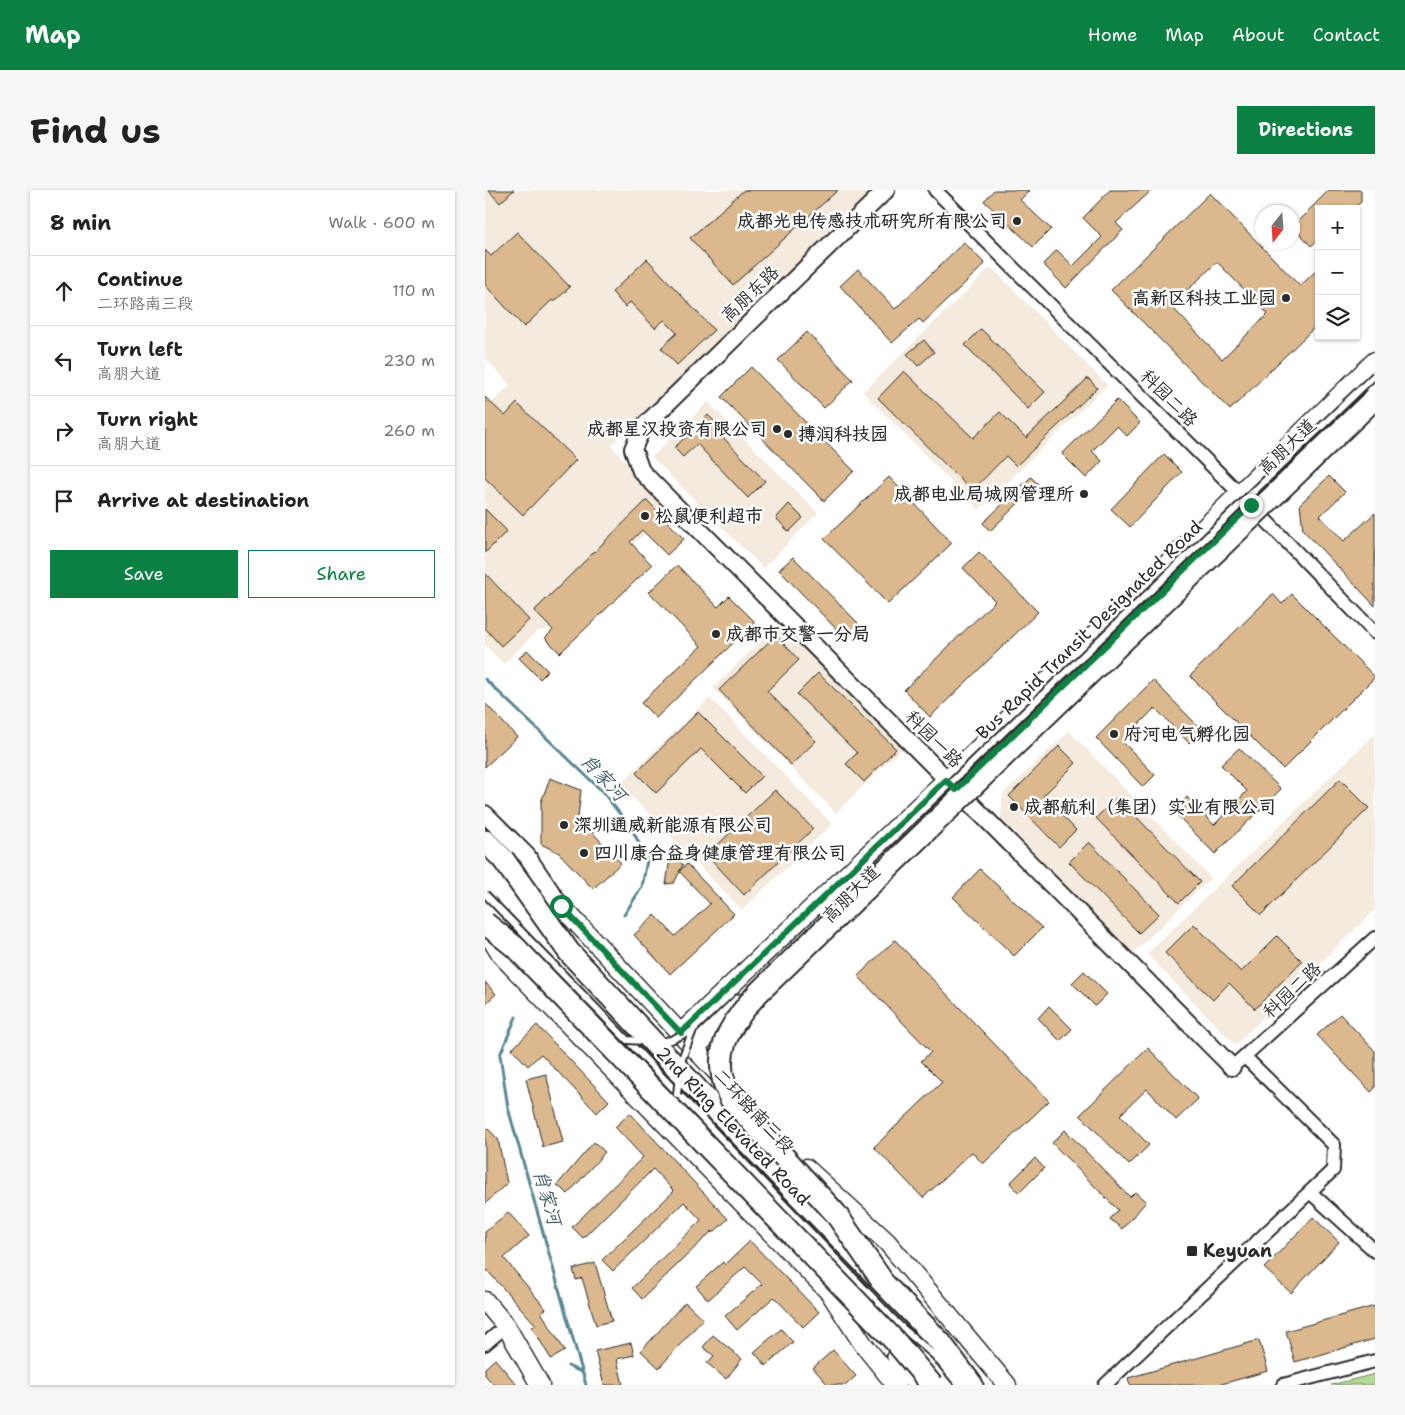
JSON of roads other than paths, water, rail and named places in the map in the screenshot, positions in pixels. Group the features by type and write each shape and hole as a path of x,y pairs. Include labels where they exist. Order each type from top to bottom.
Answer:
{"highway":[{"path":"881,1279 836,1214 730,1098 723,1083 720,1066 728,1034 740,1013 758,993 1375,398"},
{"name":"2nd Ring Elevated Road","path":"485,841 494,857 569,952 670,1062 941,1342 972,1385"},
{"name":"2nd Ring Elevated Road","path":"485,922 515,947 897,1333 932,1385"},
{"path":"897,1333 899,1359 918,1385"},
{"path":"941,1342 971,1365 986,1385"}],"main road":[{"name":"高朋大道","path":"687,1032 951,785 1246,499 1375,361"},
{"name":"高朋大道","path":"1246,499 1375,386"},
{"name":"高朋大道","path":"695,1048 951,785"},
{"name":"二环路南三段","path":"494,857 561,906 687,1032 695,1048 808,1171 887,1242 1007,1385"},
{"path":"485,929 501,955 830,1294 863,1344 896,1385"},
{"path":"485,1300 506,1326 540,1385"}],"street":[{"name":"高朋东路","path":"642,428 886,190"},
{"name":"科园二路","path":"935,190 1246,499 1375,633"},
{"name":"科园一路","path":"642,428 633,448 641,470 951,785 1239,1062"},
{"path":"485,814 527,856 561,906"},
{"name":"科园二路","path":"1239,1062 1375,938"},
{"path":"485,942 501,955"},
{"path":"1105,1385 1333,1170 1334,1145 1239,1062"},
{"path":"1310,1192 1375,1251"},
{"path":"485,1344 506,1326"},
{"path":"1283,1385 1375,1360"}],"lane":[{"name":"Bus Rapid Transit Designated Road","path":"687,1032 1375,375"},
{"path":"485,894 627,1040 897,1333 914,1349"},
{"path":"627,1040 661,1042 671,1040 687,1032"},
{"path":"677,1094 680,1063 687,1032"},
{"path":"897,1333 935,1356 959,1385"},
{"path":"919,1357 940,1385"}],"waterway":[{"name":"肖家河","path":"485,679 603,792 633,831 647,860 642,887 624,915"},
{"name":"肖家河","path":"516,1017 500,1055 508,1108 586,1385"},
{"path":"568,1366 583,1373"}],"place":[{"name":"成都光电传感技术研究所有限公司","path":"1017,221"},
{"name":"高新区科技工业园","path":"1286,298"},
{"name":"成都星汉投资有限公司","path":"777,429"},
{"name":"搏润科技园","path":"788,434"},
{"name":"成都电业局城网管理所","path":"1084,494"},
{"name":"松鼠便利超市","path":"645,516"},
{"name":"成都市交警一分局","path":"716,634"},
{"name":"府河电气孵化园","path":"1114,734"},
{"name":"成都航利（集团）实业有限公司","path":"1014,807"},
{"name":"深圳通威新能源有限公司","path":"564,825"},
{"name":"四川康合益身健康管理有限公司","path":"584,853"},
{"name":"Keyuan","path":"1192,1251"}]}
